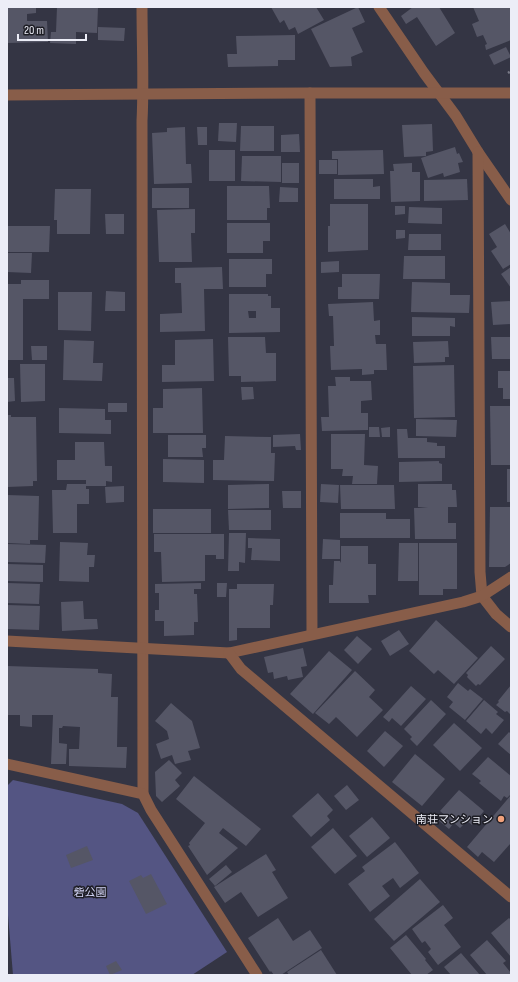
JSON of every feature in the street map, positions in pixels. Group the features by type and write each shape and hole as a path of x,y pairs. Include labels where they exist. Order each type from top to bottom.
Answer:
{"street":[{"path":"142,7 142,71 144,94 142,121 143,794 151,810 257,975"},
{"path":"379,7 456,116 478,152 511,200"},
{"path":"310,93 312,634"},
{"path":"7,95 511,93"},
{"path":"478,152 480,572 482,596 496,614 511,627"},
{"path":"7,641 143,647 229,653 463,602 482,596 511,577"},
{"path":"229,653 241,669 511,898"},
{"path":"7,764 143,794"}],"green space":[{"name":"砦公園","path":"13,780 122,804 138,813 227,952 192,975 13,975 7,903 7,786"}],"building":[{"path":"7,7 36,7 36,13 27,14 27,21 47,21 48,42 7,43"},
{"path":"57,7 98,7 97,33 76,32 76,44 50,43 51,32 56,32"},
{"path":"271,7 316,7 324,20 298,34 295,27 289,30 284,20 280,23"},
{"path":"358,7 365,22 352,28 363,52 351,57 352,66 330,67 311,29"},
{"path":"413,7 439,7 455,33 436,46 417,17 406,24 401,16"},
{"path":"473,7 510,7 511,40 486,50 485,45 487,44 483,35 477,37 472,24 479,21"},
{"path":"98,27 125,28 124,41 98,40"},
{"path":"295,35 295,60 278,60 278,66 228,67 227,54 237,54 236,36"},
{"path":"506,47 511,57 494,65 489,55"},
{"path":"219,123 237,123 236,142 218,141"},
{"path":"432,124 433,151 426,152 426,156 404,157 402,125"},
{"path":"241,126 274,126 274,151 240,151"},
{"path":"185,127 186,164 191,164 192,183 154,184 152,133 167,132 167,128"},
{"path":"197,127 207,127 207,145 198,145"},
{"path":"299,134 300,152 281,152 281,135"},
{"path":"455,147 457,154 459,153 463,162 458,163 460,172 444,177 443,173 428,178 421,158"},
{"path":"209,150 235,150 235,181 209,181"},
{"path":"383,150 384,174 338,175 338,159 332,159 332,151"},
{"path":"242,156 281,156 281,182 241,181"},
{"path":"319,160 337,160 337,174 319,174"},
{"path":"282,163 299,163 299,183 282,183"},
{"path":"412,163 412,172 420,172 420,201 391,202 390,171 394,171 393,164"},
{"path":"334,179 373,179 373,187 380,186 380,199 334,199"},
{"path":"467,179 468,200 424,201 424,180"},
{"path":"227,186 269,186 270,208 267,208 267,220 227,220"},
{"path":"280,187 298,188 298,202 279,202"},
{"path":"152,188 189,188 189,208 152,208"},
{"path":"55,189 91,189 90,234 57,234 57,220 54,220"},
{"path":"330,204 368,204 368,250 328,252"},
{"path":"395,206 405,206 405,214 395,215"},
{"path":"409,207 442,208 442,224 408,223"},
{"path":"195,209 195,233 191,233 192,262 159,262 157,210"},
{"path":"105,214 124,214 124,234 106,234"},
{"path":"227,223 270,223 270,241 263,241 263,253 227,253"},
{"path":"505,224 511,234 511,264 503,269 491,251 497,247 489,234"},
{"path":"7,226 50,226 49,252 7,252"},
{"path":"396,230 405,230 405,238 396,239"},
{"path":"409,234 441,234 441,250 408,250"},
{"path":"7,253 32,253 31,273 7,272"},
{"path":"404,256 445,256 445,279 403,279"},
{"path":"229,259 272,259 272,274 266,274 266,287 229,287"},
{"path":"339,261 339,272 321,273 321,262"},
{"path":"222,267 223,289 204,289 205,331 160,332 160,314 182,313 181,283 175,283 175,268"},
{"path":"511,267 511,288 501,274"},
{"path":"342,274 380,274 379,299 338,299 338,287 342,287"},
{"path":"21,280 49,280 49,299 23,299 23,360 7,360 7,284 21,284"},
{"path":"412,282 450,283 450,295 470,295 469,313 411,312"},
{"path":"106,291 125,292 125,311 105,311"},
{"path":"58,292 92,292 91,331 58,330"},
{"path":"229,294 268,294 268,296 271,296 271,308 280,308 280,332 229,333","holes":["248,311 256,311 256,318 249,318"]},
{"path":"511,301 511,324 493,325 491,302"},
{"path":"373,302 374,321 380,320 380,335 375,335 376,344 386,344 387,370 374,370 374,374 362,375 362,369 331,370 330,346 334,346 333,316 329,316 328,304"},
{"path":"412,317 455,318 455,327 450,326 450,336 412,336"},
{"path":"228,337 265,337 266,353 276,353 276,381 241,382 241,376 229,376"},
{"path":"491,337 511,337 511,359 492,359"},
{"path":"213,339 214,381 162,382 162,365 175,365 175,340"},
{"path":"64,340 94,341 93,363 103,363 102,381 63,380"},
{"path":"448,341 449,357 445,357 445,362 414,363 413,342"},
{"path":"31,346 47,346 47,360 32,360"},
{"path":"20,364 45,364 45,401 21,402"},
{"path":"454,365 455,417 414,418 413,366"},
{"path":"498,371 511,371 511,399 503,399 503,388 498,388"},
{"path":"335,377 350,377 350,381 371,381 372,400 361,401 361,413 368,413 368,430 322,431 321,417 329,417 328,386 336,386"},
{"path":"7,378 14,378 15,401 7,402"},
{"path":"241,387 253,387 254,399 242,400"},
{"path":"202,388 203,433 153,433 153,408 163,408 163,389"},
{"path":"108,403 127,403 127,412 108,412"},
{"path":"490,406 511,406 511,465 491,465"},
{"path":"59,408 105,409 105,420 111,420 111,434 59,433"},
{"path":"7,415 11,415 11,417 36,417 37,481 33,481 33,486 7,487"},
{"path":"416,419 457,420 456,437 416,436"},
{"path":"369,427 379,427 380,437 369,437"},
{"path":"390,427 390,437 382,437 381,428"},
{"path":"397,429 407,429 408,438 427,438 427,442 437,443 437,446 445,446 445,458 398,458"},
{"path":"300,434 301,450 296,450 295,446 273,447 273,435"},
{"path":"331,434 365,434 364,465 378,466 377,484 352,484 353,476 342,476 343,469 331,469"},
{"path":"168,435 206,435 206,448 202,448 203,457 168,457"},
{"path":"225,436 271,437 271,453 275,453 274,481 213,480 213,460 224,460"},
{"path":"75,442 104,442 105,466 112,466 112,482 106,481 106,486 86,486 86,489 89,489 89,504 77,504 77,533 53,533 52,490 66,490 67,484 86,484 86,480 57,480 57,460 75,460"},
{"path":"163,459 204,460 204,483 163,482"},
{"path":"439,461 439,463 442,464 442,481 399,482 399,462"},
{"path":"507,469 511,469 511,502 507,502"},
{"path":"269,484 269,508 228,509 228,485"},
{"path":"321,484 339,485 338,503 320,502"},
{"path":"418,484 452,484 452,490 456,490 457,507 448,507 448,523 456,523 456,539 415,539 414,508 428,508 418,507"},
{"path":"340,485 394,485 395,509 341,509"},
{"path":"124,486 124,502 106,503 105,487"},
{"path":"282,491 301,491 301,508 283,508"},
{"path":"7,495 39,496 38,540 30,540 30,544 7,543"},
{"path":"490,507 511,507 511,563 505,567 489,567"},
{"path":"153,509 211,509 211,533 153,533"},
{"path":"228,510 271,510 271,530 229,530"},
{"path":"340,513 386,513 386,519 410,519 410,538 340,538"},
{"path":"229,533 246,533 245,563 239,562 239,571 228,571"},
{"path":"154,534 224,534 224,559 216,559 216,555 205,555 205,581 162,582 161,552 154,552"},
{"path":"248,538 280,539 280,561 251,560 252,548 248,548"},
{"path":"323,539 340,540 340,559 322,559"},
{"path":"60,542 88,543 87,555 95,555 94,567 89,567 89,582 59,581"},
{"path":"399,543 418,543 418,581 398,581"},
{"path":"419,543 457,543 457,589 443,589 443,595 419,595"},
{"path":"7,544 46,545 45,563 7,562"},
{"path":"341,546 368,546 368,564 376,564 376,595 368,595 369,603 329,603 329,585 333,585 334,561 340,561 341,563"},
{"path":"7,564 43,565 43,582 7,581"},
{"path":"7,583 40,584 39,604 7,603"},
{"path":"201,583 201,589 194,589 194,594 197,594 198,622 194,622 194,635 164,636 164,621 155,621 155,610 159,610 159,593 155,593 155,584"},
{"path":"217,583 227,583 226,597 217,597"},
{"path":"237,584 274,584 273,605 270,605 270,628 237,628 237,640 229,641 229,589 237,589"},
{"path":"83,601 84,619 97,619 98,629 62,631 61,602"},
{"path":"7,605 40,606 39,630 7,629"},
{"path":"436,620 478,658 454,684 438,670 434,674 409,651"},
{"path":"399,630 409,644 390,656 381,641"},
{"path":"357,636 372,649 358,664 344,650"},
{"path":"491,646 505,659 480,685 478,684 476,686 467,677 468,675 466,673"},
{"path":"303,648 307,666 301,667 303,677 288,680 287,676 274,679 273,672 268,673 264,657"},
{"path":"329,651 352,670 313,714 290,694"},
{"path":"7,666 98,669 98,673 112,674 111,697 118,697 117,747 127,747 126,768 69,766 69,749 79,749 80,727 63,726 62,728 59,728 59,743 67,744 66,764 51,764 53,715 32,715 32,727 20,726 20,715 7,715"},
{"path":"355,671 375,690 369,697 383,710 357,737 336,717 329,724 315,713"},
{"path":"458,683 468,691 470,689 483,699 465,720 449,707 453,702 447,697"},
{"path":"511,685 511,715 496,705"},
{"path":"411,686 426,699 401,726 392,718 389,722 383,717"},
{"path":"431,700 446,714 417,746 410,739 412,737 404,729"},
{"path":"484,700 498,712 496,714 504,720 492,734 486,728 481,734 466,721"},
{"path":"171,703 192,721 200,748 188,751 191,760 175,764 172,755 161,759 156,744 169,739 167,731 155,721"},
{"path":"454,723 482,748 460,771 433,745"},
{"path":"385,731 403,746 384,767 367,751"},
{"path":"509,732 511,734 511,755 498,744"},
{"path":"415,754 445,779 422,806 392,782"},
{"path":"488,757 511,776 511,794 507,798 504,796 501,801 479,783 481,781 472,774"},
{"path":"169,760 182,773 175,780 180,786 162,802 156,796 155,772"},
{"path":"194,776 261,829 246,846 223,828 219,833 238,848 207,875 188,846 205,823 176,799"},
{"path":"347,785 359,800 346,810 334,796"},
{"path":"459,790 484,811 472,825 467,821 460,828 440,811"},
{"path":"318,793 333,810 327,816 330,820 311,837 292,816"},
{"name":"南荘マンション","path":"511,795 511,843 494,862 482,852 478,857 467,847"},
{"path":"442,815 453,824 449,829 438,820"},
{"path":"372,817 390,838 367,857 349,836"},
{"path":"333,828 357,856 335,874 311,847"},
{"path":"395,842 419,873 400,888 393,878 382,886 390,896 370,912 348,884 365,871 362,867"},
{"path":"87,846 93,860 71,868 66,855"},
{"path":"266,854 276,870 272,872 288,898 258,917 241,892 225,903 214,887"},
{"path":"226,865 232,872 215,886 209,879"},
{"path":"151,874 167,904 146,914 129,881 141,875 143,878"},
{"path":"420,879 440,902 394,941 374,919"},
{"path":"443,905 453,918 444,925 461,947 438,965 428,952 431,949 425,941 422,943 412,929"},
{"path":"278,918 293,941 310,930 322,948 281,975 274,975 271,971 270,972 248,938"},
{"path":"509,918 511,920 511,957 491,933"},
{"path":"406,935 433,970 426,975 412,975 390,948"},
{"path":"487,940 506,961 503,963 511,975 487,975 470,955"},
{"path":"321,950 337,975 289,975 287,972"},
{"path":"461,953 480,975 451,975 444,967"},
{"path":"116,961 122,970 110,975 106,966"}],"place":[{"name":"南荘マンション","path":"501,819"}]}
